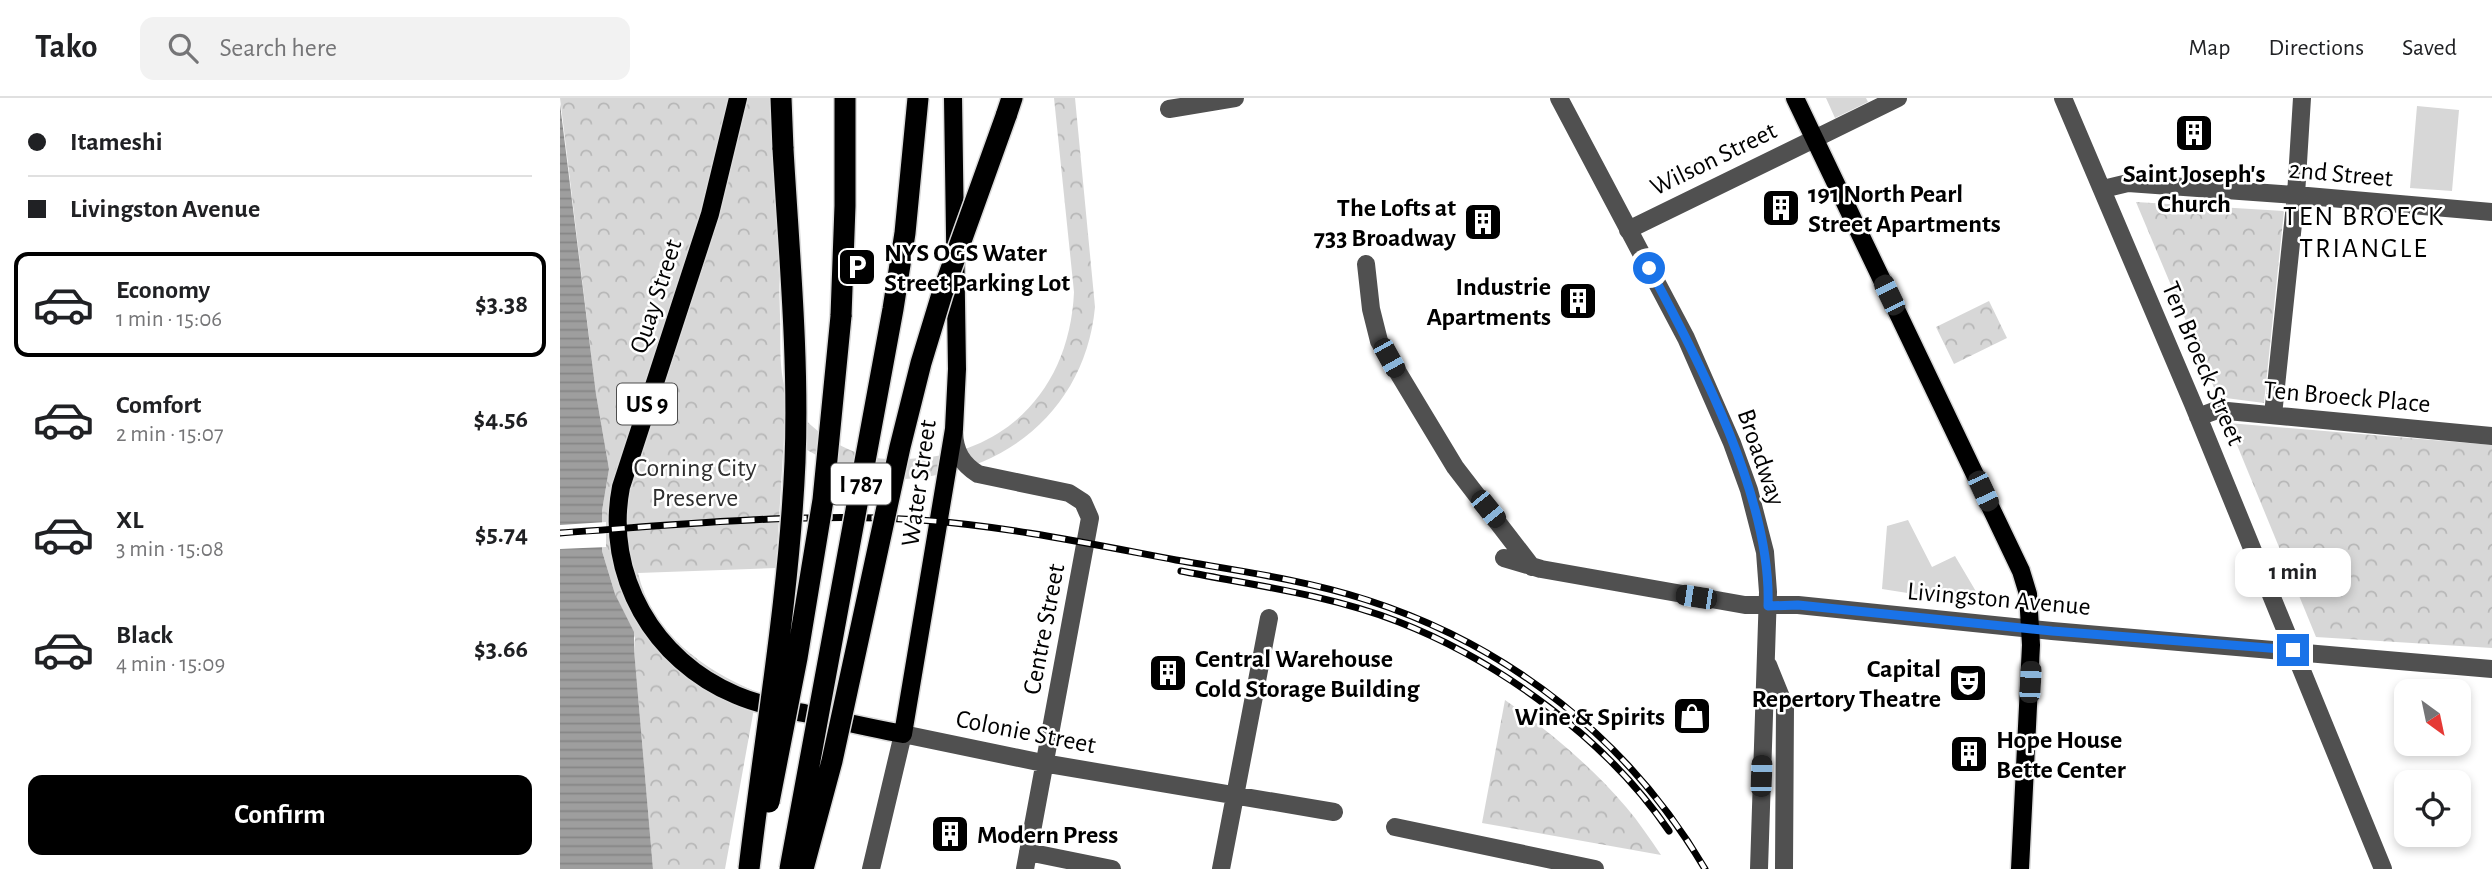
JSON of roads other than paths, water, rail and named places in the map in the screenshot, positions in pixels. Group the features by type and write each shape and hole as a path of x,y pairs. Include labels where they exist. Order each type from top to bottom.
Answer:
{"highway":[{"path":"749,869 761,765 778,660 795,465 793,348 781,98"},
{"name":"I 787","path":"756,869 797,658 828,463 844,262 845,98"},
{"name":"I 787","path":"790,869 893,309 905,233 918,98"},
{"path":"803,869 832,761 897,460 921,363 942,293 1012,98"}],"main road":[{"name":"Quay Street","path":"713,683 672,651 643,616 624,572 617,520 621,487 629,458 710,214 738,98"},
{"name":"Water Street","path":"903,734 954,429 957,369 953,98"},
{"path":"1795,98 2021,571 2028,594 2031,628 2020,869"},
{"name":"Colonie Street","path":"713,683 754,702 903,734"}],"street":[{"path":"1169,109 1236,98"},
{"name":"Broadway","path":"1559,98 1686,338 1732,443 1749,490 1765,552 1768,606 1759,869"},
{"name":"Wilson Street","path":"1628,230 1898,98"},
{"name":"Ten Broeck Street","path":"2063,98 2198,417 2383,869"},
{"path":"2273,415 2296,195 2302,98"},
{"name":"2nd Street","path":"2103,189 2128,183 2492,212"},
{"path":"1366,264 1371,309 1379,341 1455,467 1532,567"},
{"name":"Ten Broeck Place","path":"2198,417 2217,410 2492,436"},
{"name":"Centre Street","path":"954,429 959,455 967,467 978,474 1069,493 1083,502 1091,520 1043,763 1027,860"},
{"name":"Livingston Avenue","path":"1504,558 1532,567 1733,603 1798,605 2492,669"},
{"path":"1221,869 1269,618"},
{"path":"1765,658 1784,707 1784,869"},
{"name":"Colonie Street","path":"903,734 1043,763 1334,812"},
{"name":"Water Street","path":"871,869 903,734"},
{"path":"1395,827 1595,869"},
{"path":"1027,860 1112,869"}],"railway":[{"path":"560,533 786,518 920,520 1048,536 1344,593 1419,619 1469,643 1517,671 1561,703 1602,739 1640,779 1675,822 1705,869"},
{"path":"1181,571 1291,592 1373,613 1399,622 1476,659 1549,707 1583,735 1644,798 1669,831"}],"place":[{"name":"Saint Joseph's Church","path":"2194,133"},
{"name":"191 North Pearl Street Apartments","path":"1781,208"},
{"name":"The Lofts at 733 Broadway","path":"1483,222"},
{"name":"NYS OGS Water Street Parking Lot","path":"857,267"},
{"name":"Industrie Apartments","path":"1578,301"},
{"name":"Central Warehouse Cold Storage Building","path":"1168,673"},
{"name":"Capital Repertory Theatre","path":"1968,683"},
{"name":"Wine & Spirits","path":"1692,716"},
{"name":"Hope House Bette Center","path":"1969,754"},
{"name":"Modern Press","path":"950,834"}],"district":[{"name":"TEN BROECK TRIANGLE","path":"2364,231"}],"park label":[{"name":"Corning City Preserve","path":"695,482"}]}
